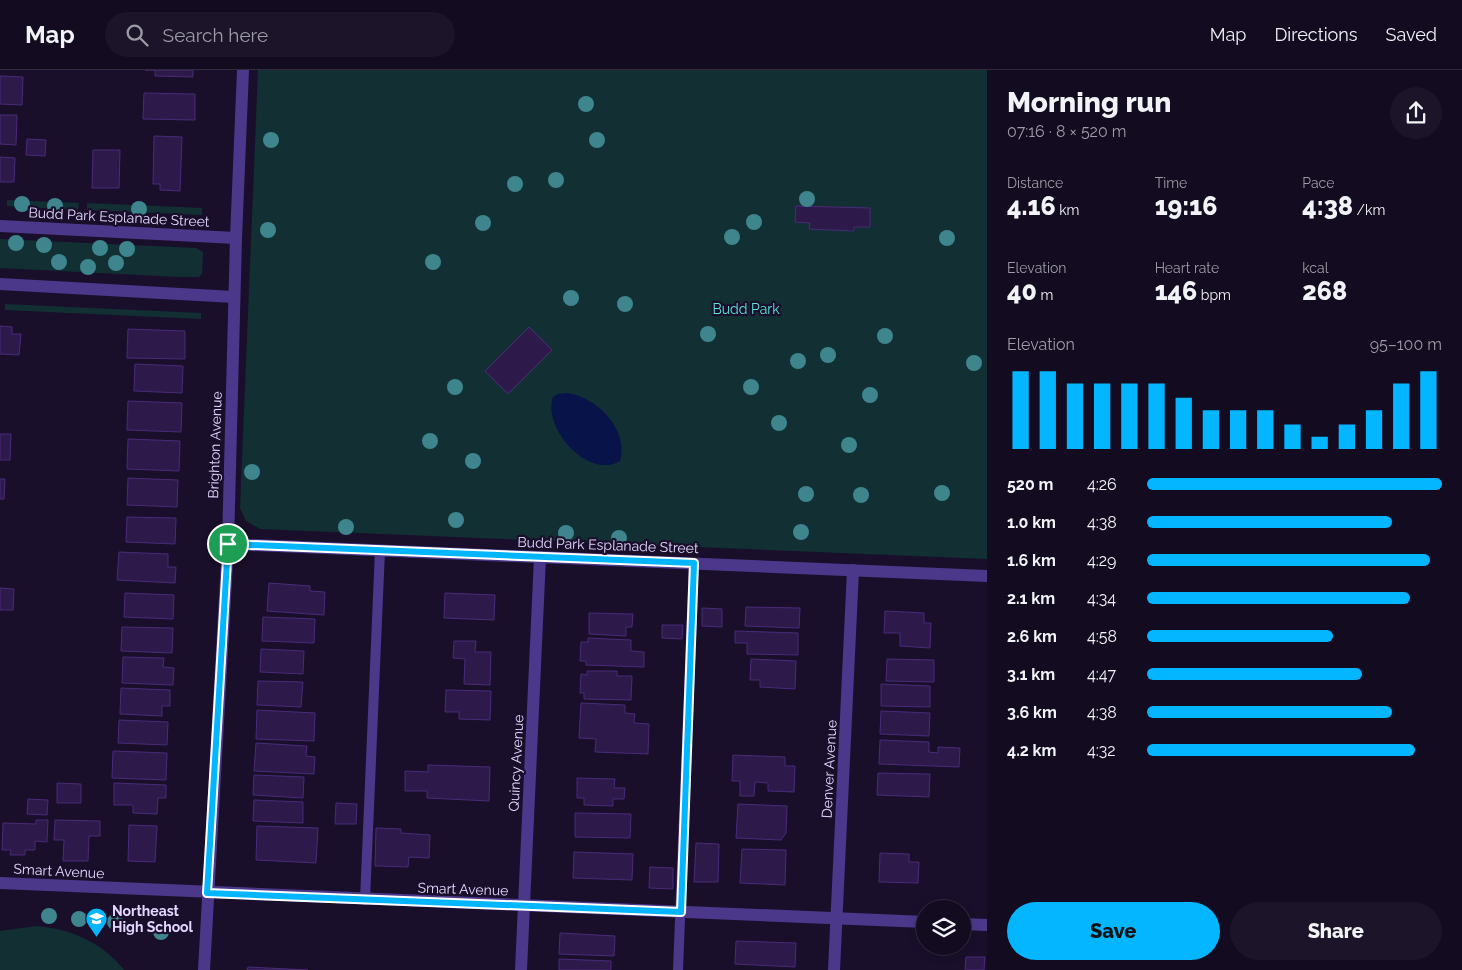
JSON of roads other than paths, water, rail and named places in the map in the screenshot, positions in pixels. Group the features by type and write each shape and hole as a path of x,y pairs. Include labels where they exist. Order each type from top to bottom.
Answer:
{"street":[{"name":"Brighton Avenue","path":"204,970 228,544 234,297 243,70"},
{"name":"Budd Park Esplanade Street","path":"0,226 236,238"},
{"path":"0,284 234,297"},
{"name":"Budd Park Esplanade Street","path":"228,544 987,576"},
{"name":"Quincy Avenue","path":"522,970 540,557"},
{"name":"Denver Avenue","path":"834,970 853,570"},
{"name":"Smart Avenue","path":"0,883 365,900 916,922"},
{"path":"971,924 987,925"}],"lane":[{"path":"365,900 380,550"},
{"path":"678,970 694,563"}],"place":[{"name":"Northeast High School","path":"96,938"}],"park label":[{"name":"Budd Park","path":"746,309"}]}
